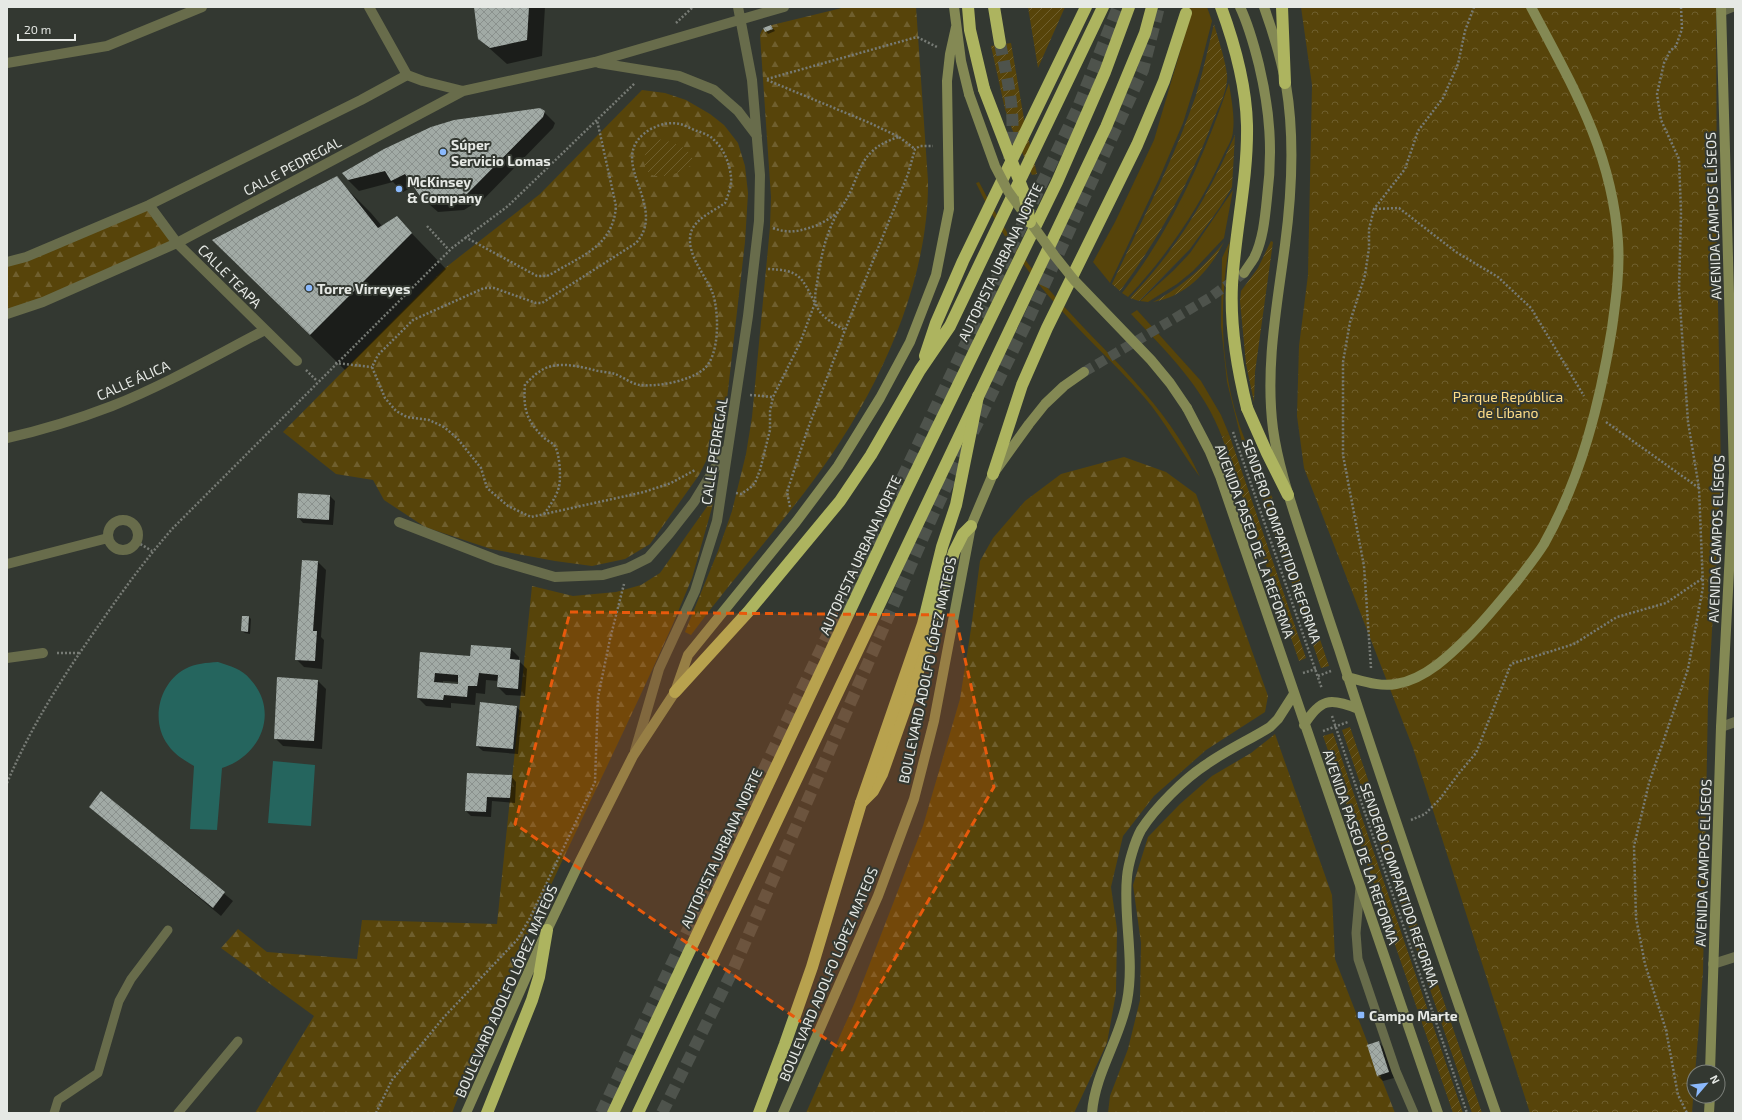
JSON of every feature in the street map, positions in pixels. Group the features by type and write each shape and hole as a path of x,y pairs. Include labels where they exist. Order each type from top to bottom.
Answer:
{"highway":[{"path":"968,7 970,30 984,90 1024,193 1030,222"},
{"path":"994,7 1000,43"},
{"path":"920,370 949,292 1086,7"},
{"path":"674,692 748,612 840,502 871,455 920,370 950,326 1103,7"},
{"name":"AUTOPISTA URBANA NORTE","path":"613,1113 895,516 1057,182 1105,72 1129,7"},
{"path":"638,1113 1106,127 1145,33 1152,7"},
{"path":"1221,7 1238,62 1244,94 1247,124 1244,189 1232,284 1236,356 1247,408 1267,454 1288,495"},
{"path":"1282,7 1285,83"},
{"path":"992,474 1022,385 1047,328 1137,145 1164,80 1186,13"},
{"path":"759,1113 812,967 861,803 923,624 942,547 956,505 978,396"},
{"path":"861,803 873,791 882,774 905,709 954,552 963,534 970,526"},
{"path":"905,709 911,660"},
{"path":"487,1113 532,1000 539,977 547,930"}],"main road":[{"name":"AVENIDA PASEO DE LA REFORMA","path":"954,7 956,27 968,94 995,166 1008,191 1074,280 1151,360 1170,383 1199,429 1220,476 1438,1113"},
{"path":"1240,7 1250,32 1266,94 1271,146 1270,174 1265,216 1260,240 1254,258 1244,273"},
{"path":"1264,7 1280,57 1285,83 1291,140 1291,171 1285,243 1274,320 1270,389 1274,432 1288,495 1347,677 1496,1113"},
{"path":"1347,677 1383,685 1396,684 1411,680 1442,661 1458,647 1498,604 1542,546 1558,516 1584,450 1594,413 1615,308 1618,272 1615,214 1607,172 1594,133 1584,109 1531,7"},
{"name":"AVENIDA CAMPOS ELÍSEOS","path":"1710,1064 1721,727 1734,473 1733,240 1722,9"},
{"name":"BOULEVARD ADOLFO LÓPEZ MATEOS","path":"466,1113 547,930 633,756 674,692 688,655 796,522 850,449 880,398 910,342 936,275 949,209 947,81 950,54 956,27"},
{"name":"BOULEVARD ADOLFO LÓPEZ MATEOS","path":"783,1113 878,896 914,799 934,720 970,526 992,474 1045,404 1064,386 1084,372"},
{"path":"1092,1112 1099,1081 1119,1032 1127,1001 1131,958 1128,926 1127,876 1141,831 1171,794 1190,777 1207,764 1270,727 1278,719 1294,694"},
{"path":"1304,725 1314,710 1327,702 1342,702 1358,709"}],"street":[{"path":"7,63 107,46 202,7"},
{"path":"369,7 407,75 423,81 463,91"},
{"name":"CALLE PEDREGAL","path":"633,756 659,669 695,591 717,521 737,394 759,221 760,175 752,80 738,7"},
{"name":"CALLE PEDREGAL","path":"7,314 43,302 177,242 463,91 595,62 741,21 784,7"},
{"path":"1722,9 1732,7"},
{"name":"CALLE PEDREGAL","path":"595,62 679,76 714,90 738,111 757,136"},
{"name":"CALLE PEDREGAL","path":"7,262 26,257 148,206 361,100 407,75"},
{"name":"CALLE TEAPA","path":"148,206 177,242 297,362"},
{"name":"CALLE ÁLICA","path":"7,438 43,430 113,406 180,374 265,330"},
{"path":"399,522 497,560 555,577 603,574 628,568 648,558 694,502 729,445"},
{"path":"125,520 134,524 138,532 137,542 131,548 121,550 113,546 108,538 110,529 116,522 125,520"},
{"path":"7,564 108,538"},
{"path":"7,658 43,653"},
{"path":"1721,727 1735,722"},
{"path":"1713,964 1735,957"}],"lane":[{"path":"1360,885 1356,933 1358,959 1396,1071 1414,1113"},
{"path":"54,1113 58,1100 98,1073 119,1001 131,979 168,930"},
{"path":"178,1113 238,1041"}],"path":[{"path":"677,22 693,7"},
{"path":"1372,683 1364,566 1343,455 1343,362 1350,322 1365,275 1369,248 1369,229 1374,209 1405,170 1418,132 1443,98 1458,64 1465,31 1474,7"},
{"path":"1681,7 1682,28 1676,46 1670,51 1664,63 1657,94 1661,120 1679,159 1681,212 1679,290 1688,422 1699,488 1704,587 1688,669 1649,783 1634,846 1637,925 1645,964 1666,1030 1678,1095 1687,1113"},
{"path":"915,149 899,137 765,79 916,37 950,54"},
{"path":"7,783 44,708 80,653 152,551 195,505 335,363 449,250 508,206 635,82"},
{"path":"465,238 537,276 547,276 554,273 601,244 610,231 615,216 616,206 597,119"},
{"path":"544,514 551,505 559,486 559,461 554,445 544,438 530,423 524,402 525,384 539,371 557,366 580,366 613,373 639,385 656,384 692,377 704,369 711,360 715,347 716,332 713,295 694,254 691,233 697,222 725,204 730,188 731,177 725,154 715,140 705,134 679,124 665,124 652,128 640,137 633,147 632,160 645,210 645,227 641,237 636,243 542,303 536,303 494,288 484,288 431,312 406,325 378,355 372,367 385,398 396,411 407,417 429,420 444,427 457,438 481,468 487,488 508,506 531,517 644,492 671,482 720,459"},
{"path":"722,492 741,494 755,483 766,451 773,397 800,342 815,303 820,259 826,235 846,199 859,169 868,156 887,140 899,137"},
{"path":"796,522 788,500 787,492 808,431 845,330 908,174 915,149 920,146 933,146"},
{"path":"1374,209 1399,208 1456,252 1498,277 1531,308 1551,338 1594,413 1699,488"},
{"path":"759,221 784,232 797,232 815,226 839,210"},
{"path":"427,226 449,250"},
{"path":"753,268 781,269 793,272 802,278 820,311 832,323 845,330"},
{"path":"335,363 372,367"},
{"path":"737,394 773,397"},
{"name":"SENDERO COMPARTIDO REFORMA","path":"1233,432 1324,694"},
{"path":"137,542 152,551"},
{"path":"376,1113 392,1080 444,1017 517,940 530,918 595,782 598,697 610,639 628,568"},
{"path":"1398,826 1425,814 1439,800 1476,753 1511,664 1574,644 1617,617 1666,603 1703,578"},
{"path":"43,653 80,653"},
{"path":"1303,674 1316,670"},
{"path":"1318,676 1331,671"},
{"name":"SENDERO COMPARTIDO REFORMA","path":"1330,711 1468,1113"},
{"path":"1321,731 1349,722"}],"highlighted area":[{"path":"570,612 955,615 994,787 842,1050 515,824"}],"green space":[{"path":"846,7 916,7 928,181 926,223 918,264 907,306 891,346 873,386 851,424 828,460 804,493 691,635 685,632 718,551 732,511 746,454 752,417 770,227 771,197 760,35 762,30 772,25"},
{"path":"1028,7 1065,7 1038,68"},
{"path":"1184,7 1207,7 1212,21 1199,72 1183,123 1159,179 1110,283 1093,262 1115,222 1154,140 1192,11"},
{"name":"Parque República de Líbano","path":"1301,7 1716,7 1717,244 1721,475 1708,700 1703,972 1696,1064 1686,1064 1686,1104 1693,1104 1692,1113 1530,1113 1413,748 1304,468 1297,416 1299,346 1308,275 1312,85"},
{"path":"1214,24 1225,61 1227,75 1223,96 1204,144 1184,188 1148,251 1120,291 1112,284 1157,191 1178,143 1199,86"},
{"path":"1011,43 1025,125 1037,174 1032,175 1005,109 991,46"},
{"path":"1229,83 1234,119 1233,134 1229,144 1193,213 1156,265 1128,297 1122,293 1140,269 1171,219 1209,139"},
{"path":"642,90 665,93 686,100 710,114 724,125 738,143 745,166 748,193 745,242 724,425 699,475 650,544 625,559 592,566 555,561 491,549 425,527 384,500 373,480 336,474 283,432 445,268 540,194"},
{"path":"1235,135 1232,187 1220,207 1190,249 1139,301 1130,298 1163,260 1190,221 1214,180"},
{"path":"653,139 672,142 684,148 692,157 693,163 680,172 674,174 662,176 652,175 648,172 644,163 646,152 650,142"},
{"path":"979,182 1003,226 1021,254 1052,293 1152,402 1170,425 1186,450 1200,477 1159,416 1144,397 1058,307 1026,268 991,212 976,183"},
{"path":"1233,190 1224,238 1193,271 1177,284 1148,302 1140,301 1190,253"},
{"path":"148,208 174,242 40,300 7,311 7,265"},
{"path":"1230,241 1224,291 1224,342 1230,392 1245,440 1242,442 1227,382 1221,326 1222,258"},
{"path":"1271,241 1273,242 1255,372 1254,402 1246,364 1240,301 1241,291 1258,268"},
{"path":"1224,242 1211,263 1196,281 1176,294 1153,302 1174,290 1192,276 1209,260"},
{"path":"1137,310 1201,381 1221,415 1229,434 1222,437 1205,402 1195,386 1170,356 1131,314"},
{"path":"1229,434 1306,658 1299,661 1222,437"},
{"path":"1245,440 1272,497 1329,666 1321,668 1242,442"},
{"path":"1124,457 1166,472 1196,494 1268,696 1265,712 1206,750 1154,796 1123,836 1111,887 1117,929 1116,993 1107,1043 1074,1113 806,1113 855,1002 923,826 960,699 980,561 993,538 1025,501 1061,474"},
{"path":"715,497 692,578 672,626 530,929 452,1113 255,1113 314,1016 221,948 238,929 267,952 357,959 362,920 497,924 532,586 573,596 616,592 641,585 660,573"},
{"path":"1350,727 1482,1113 1472,1113 1342,730"},
{"path":"1333,733 1463,1113 1453,1113 1323,736"},
{"path":"1275,734 1332,895 1335,959 1395,1113 1108,1113 1110,1096 1128,1049 1140,1000 1141,943 1133,885 1148,837 1180,804 1212,776 1251,753"}],"water":[{"path":"218,662 240,670 250,679 259,692 264,705 265,718 262,731 256,743 247,754 236,762 222,768 217,830 190,829 194,766 174,752 162,735 159,725 160,703 163,693 176,675 193,666"},
{"path":"273,761 315,765 311,826 268,823"}],"building":[{"path":"474,7 529,7 527,40 490,48 478,39"},
{"path":"771,25 773,29 765,32 763,28"},
{"name":"Súper Servicio Lomas","path":"540,108 545,111 543,117 466,195 464,193 453,200 427,202 420,196 405,174 391,181 385,171 348,180 342,173 384,149 431,127 454,120"},
{"name":"Torre Virreyes","path":"337,176 378,228 397,216 412,233 310,335 212,240"},
{"path":"298,493 330,495 329,520 297,518"},
{"path":"302,560 318,561 313,631 317,631 315,661 295,660"},
{"path":"242,616 249,616 248,632 241,631"},
{"path":"471,645 511,648 510,659 520,660 518,689 497,687 498,675 479,673 477,686 468,686 467,697 444,695 443,700 417,698 420,652 470,656","holes":["435,673 458,675 458,684 434,682"]},
{"path":"277,677 318,680 314,741 274,739"},
{"path":"480,702 517,706 513,749 476,746"},
{"path":"467,773 512,775 510,798 487,797 486,812 465,811"},
{"path":"101,791 225,892 213,908 89,807"},
{"path":"1379,1041 1389,1072 1377,1076 1367,1045"}],"tunnel":[{"path":"601,1113 1078,107 1118,7"},
{"path":"973,432 1030,316 1143,70 1159,7"},
{"path":"1000,43 1011,101 1013,130 1009,160"},
{"path":"1084,372 1209,298 1244,273"},
{"path":"662,1113 733,970 933,515 965,448"}],"place":[{"name":"Súper Servicio Lomas","path":"443,152"},
{"name":"McKinsey & Company","path":"399,189"},
{"name":"Torre Virreyes","path":"309,288"},
{"name":"Campo Marte","path":"1361,1015"}]}
